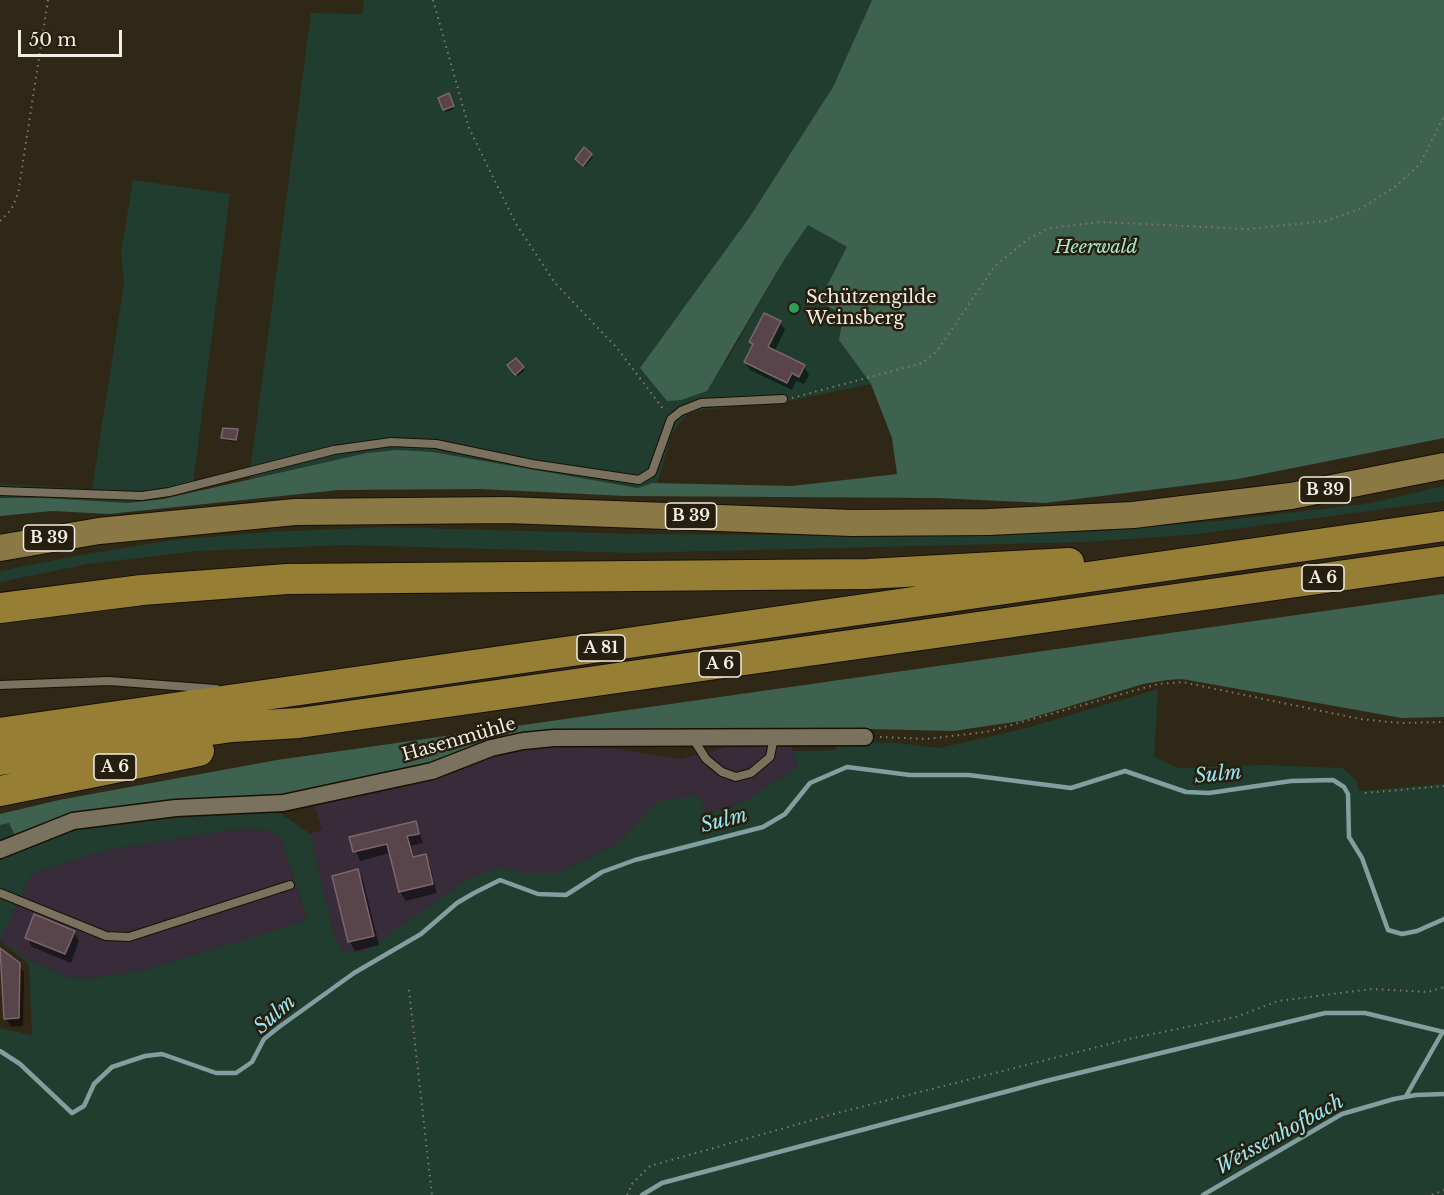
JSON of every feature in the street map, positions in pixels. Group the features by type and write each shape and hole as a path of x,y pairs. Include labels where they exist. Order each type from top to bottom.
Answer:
{"highway":[{"name":"A 6","path":"0,608 142,590 287,579 378,576 809,575 1000,568 1065,563 1201,561 1444,526"},
{"name":"A 81","path":"0,733 1201,561"},
{"name":"A 6","path":"0,791 231,746 299,723 1444,561"},
{"path":"0,760 232,727 299,723"}],"main road":[{"name":"B 39","path":"0,548 56,537 176,522 295,512 542,511 852,523 989,522 1133,515 1291,496 1444,466"}],"street":[{"name":"Hasenmühle","path":"0,850 73,821 176,808 283,802 432,771 491,748 523,741 554,738 866,737"}],"lane":[{"path":"0,491 142,496 169,492 334,450 392,442 436,444 543,466 639,480 652,472 672,419 681,411 701,403 783,399"},
{"path":"0,685 109,681 277,694"},
{"path":"692,737 706,759 722,772 736,777 751,773 770,757 774,737"},
{"path":"0,893 106,936 129,937 290,885"}],"path":[{"path":"0,221 11,210 18,194 48,0"},
{"path":"434,0 469,128 516,224 555,284 617,348 672,419"},
{"path":"783,399 922,363 937,351 969,302 1008,253 1049,228 1101,222 1248,229 1326,221 1362,208 1396,186 1420,164 1444,116"},
{"path":"866,737 926,739 986,732 1158,684 1182,682 1360,719 1400,723 1444,722"},
{"path":"1365,793 1444,786"},
{"path":"627,1195 632,1184 650,1166 841,1112 1133,1038 1236,1017 1278,1001 1372,989 1428,992 1444,987"},
{"path":"410,990 432,1195"},
{"path":"1432,1195 1444,1190"}],"shaded area":[{"path":"790,741 798,767 736,806 706,813 659,801 616,845 557,873 522,873 498,867 364,952 343,951 335,939 310,834 322,830 314,804 449,774 499,754 530,747 607,748 682,759 725,747"},
{"path":"243,828 267,830 280,836 308,921 146,970 84,979 67,977 27,959 0,940 32,873 107,850"}],"green space":[{"path":"364,0 872,0 833,87 749,218 724,366 784,260 808,224 847,247 839,340 871,384 795,400 703,410 686,415 672,433 657,484 638,488 433,452 249,479 311,13 362,14"},
{"name":"Heerwald","path":"872,0 1444,0 1444,438 1238,479 1045,503 937,498 625,496 480,489 339,490 109,514 52,511 0,516 0,498 128,503 163,499 367,453 397,450 433,452 638,488 652,483 792,486 897,474 892,438 871,384 839,340 843,315 819,301 847,247 808,225 784,260 707,391 681,400 667,401 640,368 749,218 833,87"},
{"path":"133,180 230,194 192,492 128,503 0,498 0,484 92,489 124,284 121,252"},
{"path":"1444,486 1444,501 1189,535 1085,542 631,553 347,545 198,551 88,564 0,582 0,571 65,558 173,540 268,532 386,527 636,534 907,536 1090,532 1229,520 1371,503"},
{"path":"1444,594 1444,717 1402,718 1182,679 1167,680 1143,684 1021,721 953,731 870,729 614,734 546,731 429,767 284,797 199,798 141,803 53,821 15,836 9,823 0,825 0,814 59,800 277,760"},
{"path":"1158,689 1154,757 1178,768 1266,765 1342,768 1356,780 1359,791 1444,784 1444,1195 0,1195 0,1028 32,1035 29,964 0,941 0,940 0,861 11,853 68,831 145,819 234,811 280,813 310,834 335,939 343,951 364,952 467,880 498,867 522,873 557,873 616,845 659,801 699,795 706,813 736,806 798,767 793,751 836,750 838,741 897,743 939,748 1023,729","holes":["243,828 267,830 280,836 308,920 146,970 84,979 67,977 27,959 0,940 32,873 107,850"]},
{"path":"9,823 15,836 0,844 0,825"}],"building":[{"path":"449,93 454,106 443,110 438,98"},
{"path":"584,147 592,154 583,166 575,159"},
{"path":"764,313 781,321 768,347 805,365 799,377 792,373 787,383 744,362 753,344 749,342"},
{"path":"516,358 524,367 515,375 507,365"},
{"path":"223,428 238,429 236,440 221,438"},
{"path":"416,821 419,834 407,836 413,857 426,854 433,884 399,892 387,844 353,852 349,837"},
{"path":"358,869 374,936 348,942 332,876"},
{"path":"34,914 75,931 65,954 25,938"},
{"path":"0,948 20,963 19,1018 4,1019"}],"waterway":[{"name":"Sulm","path":"0,1051 20,1064 72,1113 84,1106 94,1084 112,1067 145,1056 162,1054 216,1073 236,1073 252,1062 264,1039 279,1027 354,973 421,934 457,903 474,893 500,880 538,894 566,895 602,872 635,860 763,827 785,814 810,783 847,767 910,775 969,775 1071,788 1125,771 1186,792 1209,793 1291,781 1333,780 1344,787 1348,794 1349,837 1362,858 1388,930 1402,934 1417,931 1444,919"},
{"path":"642,1195 662,1183 1046,1081 1325,1013 1365,1013 1444,1032"},
{"path":"1406,1096 1442,1033"},
{"name":"Weissenhofbach","path":"1203,1195 1342,1114 1394,1099 1444,1094"}],"place":[{"name":"Schützengilde Weinsberg","path":"794,308"}]}
